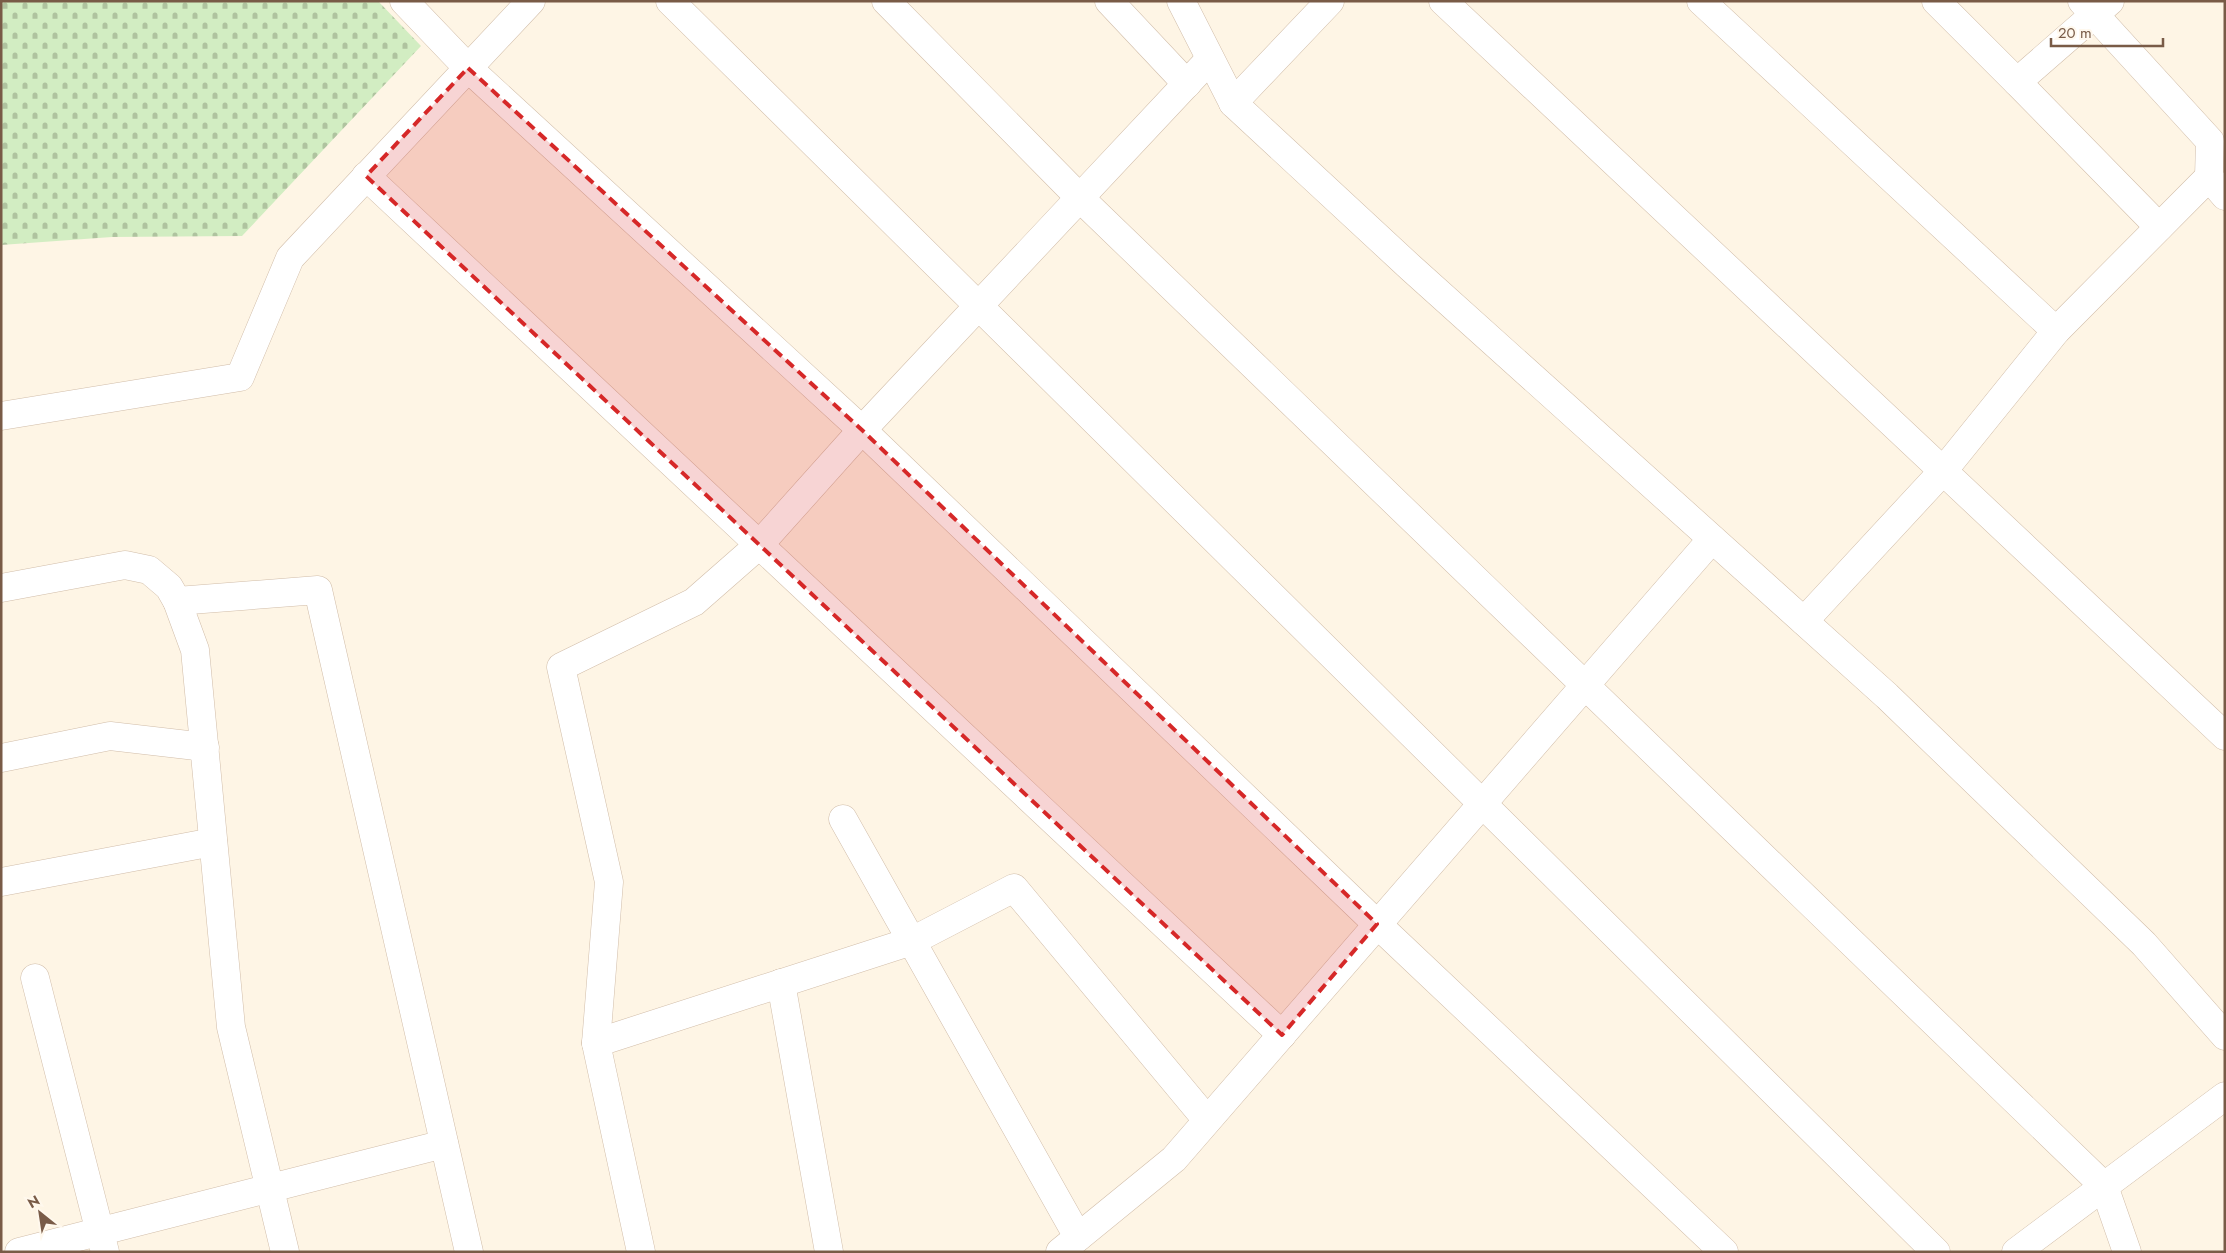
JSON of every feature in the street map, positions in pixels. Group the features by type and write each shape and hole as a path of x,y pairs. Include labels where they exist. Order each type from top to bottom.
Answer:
{"street":[{"path":"404,1 468,68 862,430 1377,924 1724,1252"},
{"path":"1,416 240,377 290,258 531,1"},
{"path":"670,1 1936,1252"},
{"path":"886,1 1080,198 2104,1186 2127,1252"},
{"path":"1109,1 1187,84"},
{"path":"1181,1 1233,103 1411,268 1887,696 2144,944 2225,1036"},
{"path":"1233,103 1330,1"},
{"path":"1443,1 2225,736"},
{"path":"1701,1 2056,331"},
{"path":"1936,1 2159,227"},
{"path":"1804,621 1942,471 2056,331 2159,227 2217,186 2210,141 2095,6 2017,82"},
{"path":"641,1252 596,1043 609,882 561,667 694,602 759,544 862,430 1210,59"},
{"path":"366,176 1282,1035"},
{"path":"843,819 912,941 1069,1244 1174,1159 1712,539"},
{"path":"1,588 125,565 149,570 169,587 177,602 195,650 231,1027 286,1252"},
{"path":"177,602 318,590 469,1252"},
{"path":"1,758 110,736 205,747"},
{"path":"1,882 213,842"},
{"path":"596,1043 912,941 1014,888 1207,1120"},
{"path":"35,978 102,1242"},
{"path":"781,983 829,1252"},
{"path":"2016,1252 2225,1096"},
{"path":"19,1252 102,1242 270,1188 444,1144"}],"highlighted area":[{"path":"468,68 862,430 1377,924 1282,1035 366,176"}],"green space":[{"path":"1,1 378,1 421,46 242,236 112,237 1,245"}]}
